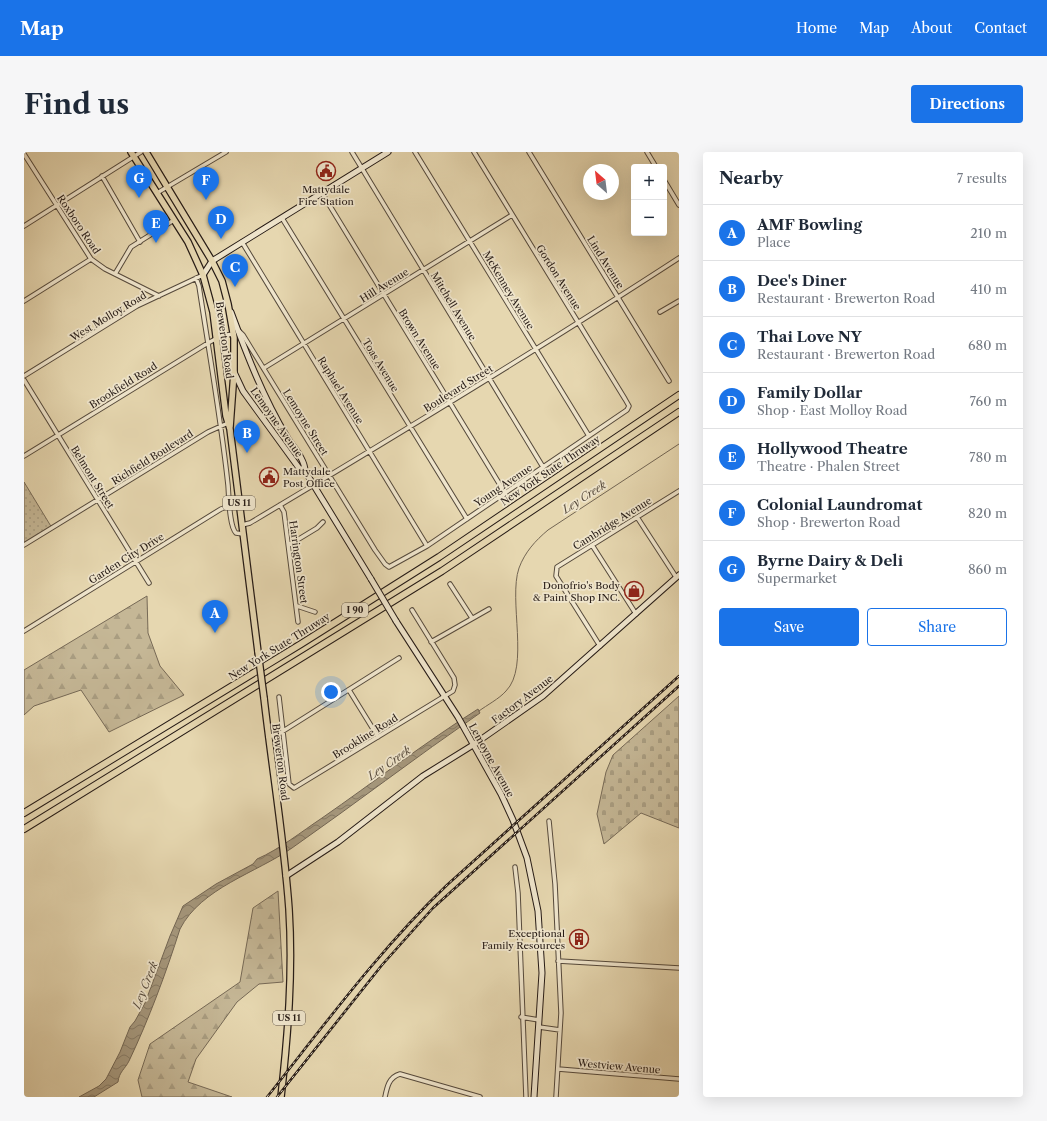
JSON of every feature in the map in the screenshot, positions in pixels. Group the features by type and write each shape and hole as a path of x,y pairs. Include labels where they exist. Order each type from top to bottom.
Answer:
{"highway":[{"name":"New York State Thruway","path":"24,813 301,644 439,557 679,395"},
{"name":"I 90","path":"24,829 444,570 679,412"}],"main road":[{"name":"Brewerton Road","path":"146,152 212,261 222,281 236,332 230,429 289,908 291,981 288,1038 282,1097"},
{"name":"Brewerton Road","path":"132,154 174,220 193,253 203,275 219,337 228,423 230,429"}],"street":[{"path":"24,226 102,176 132,154 141,152"},
{"path":"157,193 226,152"},
{"name":"Mitchell Avenue","path":"352,152 543,468"},
{"path":"203,275 212,261 388,152"},
{"name":"McKenney Avenue","path":"415,152 589,436"},
{"name":"Gordon Avenue","path":"474,152 625,399 629,406 627,410"},
{"name":"Lind Avenue","path":"529,152 669,382"},
{"path":"647,152 654,164"},
{"name":"Roxboro Road","path":"24,153 56,206 91,259 115,274 159,296"},
{"path":"102,176 140,242"},
{"path":"667,185 679,205"},
{"name":"Brown Avenue","path":"322,193 505,493"},
{"name":"Hill Avenue","path":"264,368 512,215"},
{"name":"Toas Avenue","path":"282,218 409,427 467,519"},
{"path":"115,274 127,252 174,220"},
{"name":"Raphael Avenue","path":"242,242 427,546"},
{"name":"Boulevard Street","path":"242,526 250,524 450,403 679,258"},
{"path":"24,301 91,259"},
{"name":"West Molloy Road","path":"24,376 137,306 203,275"},
{"path":"196,278 199,286 208,343 234,531 243,534"},
{"path":"660,312 679,301"},
{"name":"Brookfield Road","path":"24,456 208,343 219,337 236,332"},
{"name":"Lemoyne Street","path":"236,332 243,335 385,564"},
{"name":"Lemoyne Avenue","path":"236,332 259,386 286,435 305,465 305,471"},
{"name":"Lemoyne Avenue","path":"219,337 246,395 264,422 299,468 305,471 314,485 396,621 458,717 514,820 531,875 538,911 541,944 542,973 534,1097"},
{"name":"Belmont Street","path":"24,380 149,583"},
{"name":"Young Avenue","path":"385,564 392,567 427,546 627,410"},
{"name":"Richfield Boulevard","path":"24,545 220,425 228,423"},
{"name":"Cambridge Avenue","path":"600,646 556,576 556,572 560,565 679,491"},
{"name":"Harrington Street","path":"280,505 284,512 298,622"},
{"name":"Garden City Drive","path":"24,631 221,509 230,506 239,506"},
{"path":"637,517 678,576"},
{"path":"289,545 317,528 323,522"},
{"path":"592,545 636,614"},
{"name":"Factory Avenue","path":"286,876 338,842 423,776 473,745 543,696 678,576"},
{"path":"450,584 472,618"},
{"path":"297,606 314,612"},
{"path":"431,642 489,609"},
{"path":"412,610 455,682 453,690 445,696"},
{"path":"268,737 283,731 399,658"},
{"path":"349,690 378,737"},
{"path":"279,696 283,731"},
{"name":"Brookline Road","path":"283,731 289,784 294,788 445,696"},
{"path":"549,822 555,884 561,1013 556,1097"},
{"path":"515,867 518,893 521,1017 526,1097"},
{"path":"558,961 679,968"},
{"path":"521,1017 539,1020"},
{"path":"539,1026 560,1030"},
{"name":"Westview Avenue","path":"558,1069 679,1079"},
{"path":"385,1097 389,1082 396,1075 400,1074 480,1097"}],"green space":[{"path":"24,482 52,528 24,545"},
{"path":"147,596 148,633 160,666 184,695 109,732 81,690 34,706 24,715 24,670"},
{"path":"679,696 679,828 641,813 604,844 597,814 606,772 613,755"},
{"path":"278,891 283,982 259,984 237,1002 196,1059 188,1082 232,1097 142,1097 138,1080 150,1044 240,982 253,908"}],"water":[{"path":"478,709 480,713 292,848 230,882 201,903 189,915 180,929 150,1012 129,1061 121,1073 118,1082 94,1097 79,1097 99,1086 106,1079 120,1052 130,1027 145,1003 183,906 216,884 253,864 257,859 290,840"}],"waterway":[{"name":"Ley Creek","path":"479,711 503,694 513,680 517,666 518,650 516,581 521,562 531,547 548,530 679,444"}],"railway":[{"path":"267,1097 376,961 422,909 679,676"},
{"path":"277,1097 382,965 433,908 679,686"}],"place":[{"name":"Mattydale Fire Station","path":"326,171"},
{"name":"Byrne Dairy & Deli","path":"139,198"},
{"name":"Colonial Laundromat","path":"206,200"},
{"name":"Family Dollar","path":"221,239"},
{"name":"Hollywood Theatre","path":"156,243"},
{"name":"Thai Love NY","path":"235,287"},
{"name":"Dee's Diner","path":"247,453"},
{"name":"Mattydale Post Office","path":"269,477"},
{"name":"Donofrio's Body & Paint Shop INC.","path":"634,591"},
{"name":"AMF Bowling","path":"215,633"},
{"name":"Exceptional Family Resources","path":"579,939"}]}
